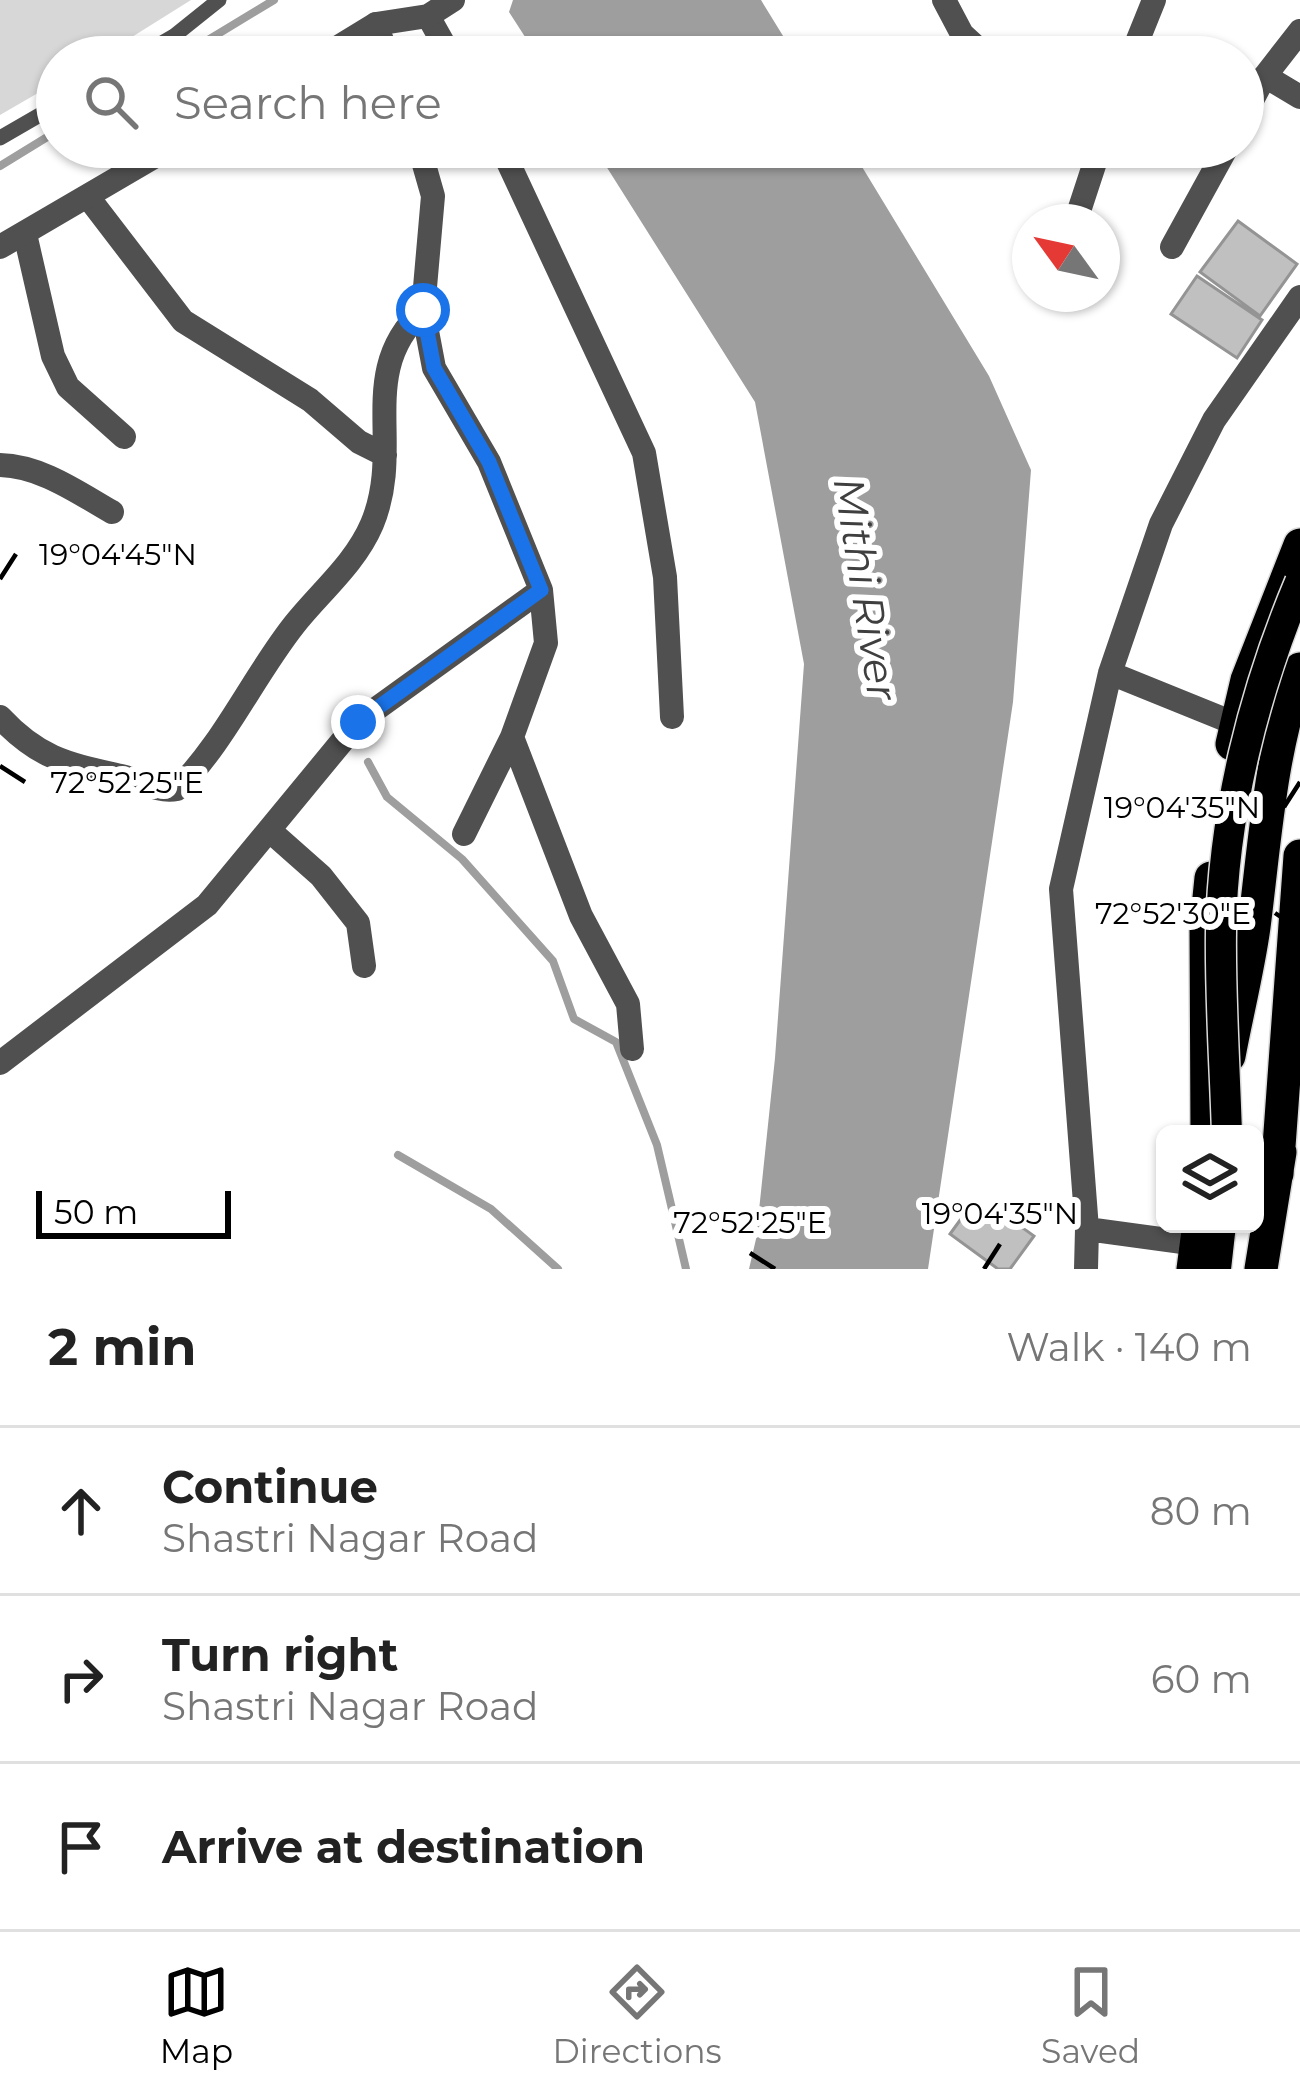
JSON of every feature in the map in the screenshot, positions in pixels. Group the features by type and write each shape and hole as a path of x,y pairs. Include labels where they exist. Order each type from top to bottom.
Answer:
{"highway":[{"path":"1210,1125 1206,927 1218,824 1236,724 1262,638 1300,545"},
{"path":"1212,1125 1253,932 1267,812 1300,669"},
{"path":"1277,1174 1300,856"},
{"path":"1261,1269 1300,1030"}],"main road":[{"path":"1227,1125 1221,928 1232,826 1261,683 1300,582"}],"street":[{"path":"356,36 401,0"},
{"path":"376,24 428,16 453,0"},
{"path":"944,0 964,36"},
{"path":"1139,36 1154,0"},
{"path":"428,16 439,36"},
{"path":"376,24 380,36"},
{"path":"1300,31 1265,76 1300,97"},
{"path":"0,247 136,168"},
{"path":"425,168 433,196 423,310 434,368 489,462 541,590 546,643 512,737 464,834"},
{"path":"511,168 644,453 665,577 672,717"},
{"path":"1081,204 1093,168"},
{"path":"1172,248 1215,168"},
{"path":"88,197 184,321 310,400 359,442 385,455"},
{"path":"25,234 53,356 68,387 124,437"},
{"path":"1086,1269 1087,1229 1061,890 1110,673 1161,524 1214,421 1300,297"},
{"path":"0,717 51,759 165,791 177,789 294,624 350,562 372,525 385,455 385,369 402,329 423,310"},
{"path":"0,465 54,479 112,512"},
{"path":"0,1063 207,905 358,722 541,590"},
{"path":"1110,673 1236,724"},
{"path":"512,737 581,916 628,1004 632,1049"},
{"path":"269,830 321,877 358,923 364,966"},
{"path":"1087,1229 1205,1246"}],"lane":[{"path":"174,36 219,0"},
{"path":"0,138 36,117"}],"shaded area":[{"path":"0,0 191,0 134,36 36,36 36,94 0,115"}],"water":[{"path":"513,0 761,0 783,36 524,36 509,12"},
{"name":"Mithi River","path":"607,168 863,168 989,376 1031,470 1013,702 928,1269 749,1269 775,1058 804,664 755,402"}],"building":[{"path":"1238,221 1297,264 1260,316 1200,272"},
{"path":"1197,276 1262,320 1237,358 1171,314"},
{"path":"991,1205 1034,1236 1010,1269 998,1269 950,1234 966,1212 979,1222"}],"waterway":[{"path":"215,36 274,0"},
{"path":"0,166 36,144"},
{"path":"368,762 387,797 462,859 553,961 574,1019 616,1042 657,1145 686,1269"},
{"path":"398,1155 491,1209 558,1269"}],"route":[{"path":"358,722 541,590 489,462 434,368 423,310"}]}
